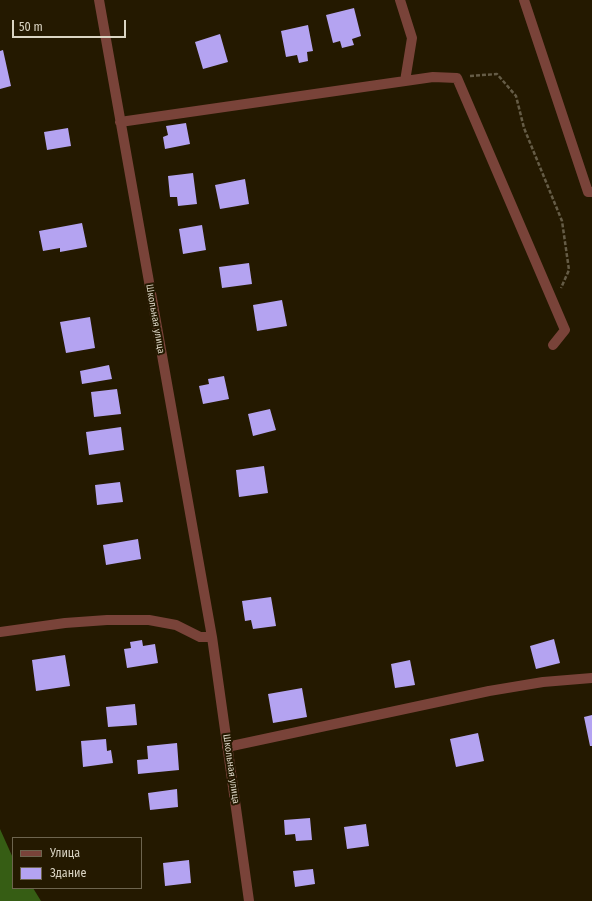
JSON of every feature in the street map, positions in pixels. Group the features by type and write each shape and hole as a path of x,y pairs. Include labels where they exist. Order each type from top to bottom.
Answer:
{"street":[{"name":"Школьная улица","path":"99,0 212,637 249,901"},
{"path":"400,0 412,38 405,81"},
{"path":"524,0 588,192 592,192"},
{"path":"120,122 433,77 456,78 565,330 553,345"},
{"path":"0,632 65,623 107,620 149,620 176,625 200,637 212,637"},
{"path":"228,747 489,691 543,682 592,678"}],"path":[{"path":"456,78 497,74 516,96 524,128 562,222 568,270 554,305"}],"green space":[{"path":"0,829 12,856 12,889 34,889 41,901 0,901"}],"building":[{"path":"354,8 361,36 352,39 354,45 342,48 340,41 333,43 326,15"},
{"path":"308,25 313,51 307,52 308,61 299,63 297,55 286,57 281,31"},
{"path":"220,34 228,62 203,69 195,42"},
{"path":"3,50 11,86 0,89 0,51"},
{"path":"186,123 190,144 165,149 163,137 168,135 166,126"},
{"path":"68,128 71,146 47,150 44,132"},
{"path":"193,173 197,204 178,206 177,197 170,197 168,176"},
{"path":"245,179 249,204 220,209 215,185"},
{"path":"82,223 87,247 60,252 60,248 43,251 39,231"},
{"path":"202,225 206,250 183,254 179,229"},
{"path":"249,263 252,284 222,288 219,267"},
{"path":"282,300 287,326 257,331 253,305"},
{"path":"90,317 95,348 66,353 60,322"},
{"path":"109,365 112,379 82,384 80,371"},
{"path":"224,376 229,399 203,404 199,386 209,384 208,379"},
{"path":"117,389 121,414 94,417 91,392"},
{"path":"270,409 276,430 253,436 248,414"},
{"path":"121,427 124,450 89,455 86,432"},
{"path":"264,466 268,493 239,497 236,470"},
{"path":"120,482 123,502 97,505 95,485"},
{"path":"138,539 141,559 106,565 103,545"},
{"path":"271,597 276,626 253,629 251,620 245,621 242,601"},
{"path":"554,639 560,663 536,669 530,646"},
{"path":"142,640 143,646 155,644 158,663 127,668 124,649 131,648 130,642"},
{"path":"65,655 70,686 36,691 32,660"},
{"path":"410,660 415,685 395,688 391,664"},
{"path":"302,688 307,717 273,723 268,694"},
{"path":"135,704 137,725 108,727 106,707"},
{"path":"592,715 592,746 590,746 584,717"},
{"path":"478,733 484,761 456,767 450,739"},
{"path":"106,739 107,751 111,750 113,763 83,767 81,741"},
{"path":"177,743 179,770 138,774 137,760 148,759 147,746"},
{"path":"177,789 178,807 150,810 148,793"},
{"path":"310,818 312,840 296,841 295,834 285,835 284,820"},
{"path":"366,824 369,846 347,849 344,827"},
{"path":"189,860 191,883 165,886 163,863"},
{"path":"313,869 315,884 295,887 293,871"}]}
